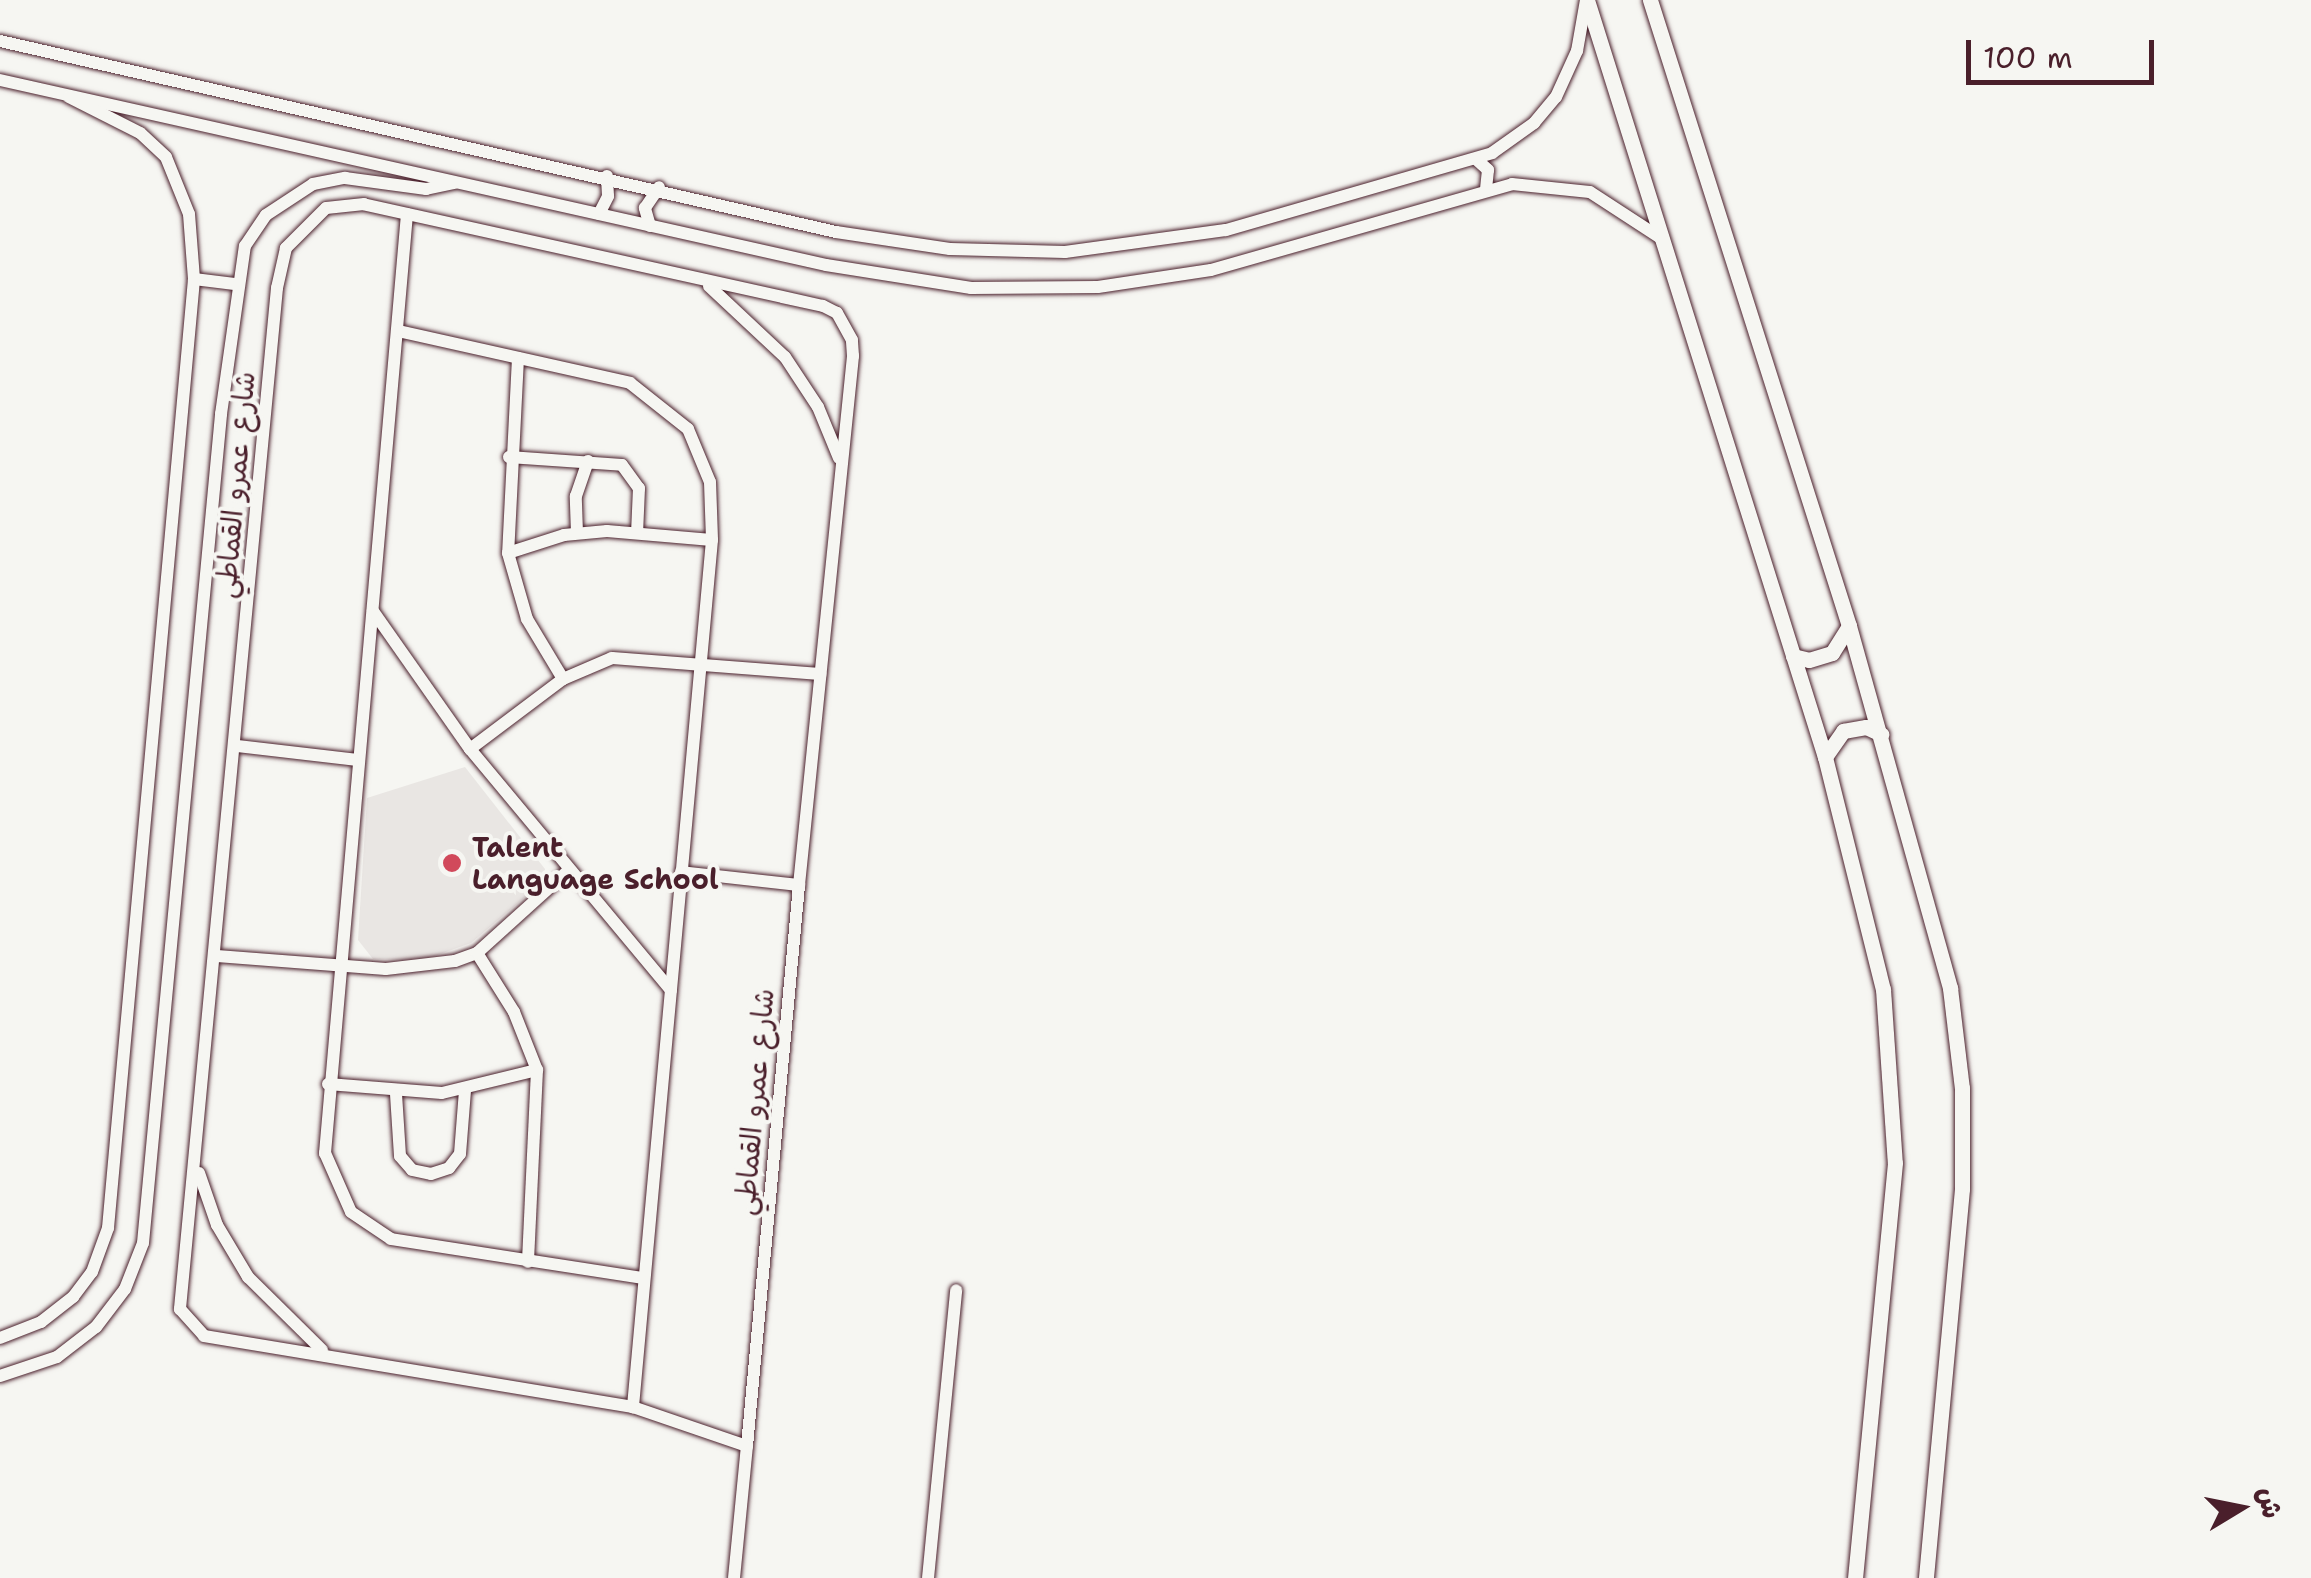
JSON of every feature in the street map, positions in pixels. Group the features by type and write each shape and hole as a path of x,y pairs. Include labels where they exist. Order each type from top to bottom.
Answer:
{"street":[{"path":"0,42 873,239 1065,252 1226,230 1476,160 1521,134 1556,97 1577,50 1586,0"},
{"path":"1586,0 1825,757 1876,950 1894,1104 1890,1240 1855,1578"},
{"path":"1650,0 1849,626 1940,938 1962,1088 1962,1189 1926,1578"},
{"path":"0,80 906,280 1058,290 1247,262 1486,190 1565,185 1614,204 1659,238"},
{"path":"0,1338 41,1322 73,1297 92,1272 108,1228 194,279 190,214 166,156 140,133 92,114 67,95"},
{"path":"1476,160 1488,170 1486,190"},
{"path":"599,214 608,196 607,176"},
{"path":"0,1376 56,1356 96,1327 126,1289 143,1243 235,284 245,246 266,214 312,184 345,178 426,188 458,183"},
{"path":"650,226 645,208 659,188"},
{"name":"شارع عمرو القماطي","path":"734,1578 747,1446 820,674 853,356 847,325 823,306 364,204 326,208 286,248 277,288 197,1168 180,1296 185,1320 204,1336 324,1352 633,1407 747,1446"},
{"path":"407,214 328,1084 330,1174 363,1223 406,1244 644,1278"},
{"path":"194,279 235,284"},
{"name":"شارع عمرو القماطي","path":"702,282 785,356 818,408 841,464"},
{"path":"398,332 630,383 672,410 701,454 712,540 633,1407"},
{"path":"518,358 509,457 508,553 527,619 563,679"},
{"path":"509,457 622,466 636,479 637,532"},
{"path":"578,533 576,496 588,461"},
{"path":"508,553 578,533 637,532 712,540"},
{"path":"373,610 470,749 671,990"},
{"path":"1793,656 1808,660 1832,653 1849,626"},
{"path":"470,749 563,679 612,658 820,674"},
{"path":"1825,757 1842,730 1866,727 1881,734"},
{"path":"237,746 358,760"},
{"path":"216,956 409,968 477,954 569,870"},
{"path":"681,872 800,886"},
{"path":"477,954 514,1012 537,1070 528,1262"},
{"path":"328,1084 396,1094 466,1090 537,1070"},
{"path":"396,1094 400,1156 412,1170 431,1174 448,1168 460,1154 466,1090"},
{"name":"شارع عمرو القماطي","path":"197,1168 218,1225 248,1277 324,1352"},
{"path":"928,1578 956,1290"}],"shaded area":[{"name":"Talent Language School","path":"465,767 545,869 545,880 471,943 423,960 373,959 358,940 367,798"}],"place":[{"name":"Talent Language School","path":"452,863"}]}
